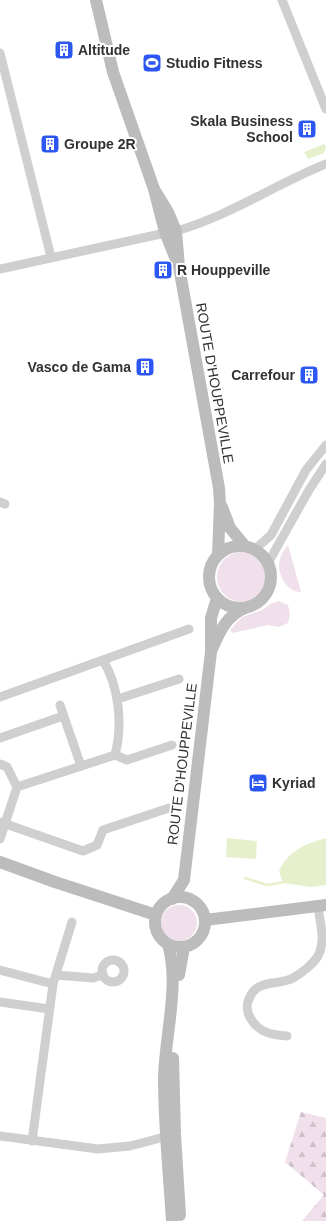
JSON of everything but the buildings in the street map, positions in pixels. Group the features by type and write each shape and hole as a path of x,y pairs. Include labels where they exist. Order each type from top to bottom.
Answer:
{"street":[{"name":"ROUTE D'HOUPPEVILLE","path":"96,0 113,72 154,189 173,235 180,267 220,504 218,555"},
{"path":"282,0 326,109"},
{"path":"0,53 51,257"},
{"path":"0,269 51,257 173,235 201,223 296,176 326,164"},
{"name":"ROUTE D'HOUPPEVILLE","path":"173,235 180,267"},
{"path":"250,548 271,535 306,470 326,445"},
{"path":"268,563 309,490 326,464"},
{"name":"ROUTE D'HOUPPEVILLE","path":"220,504 230,528 250,548"},
{"path":"229,548 250,548 262,555 268,563 271,581 268,589 258,602 245,608 234,607 217,598 210,586 210,569 218,555 229,548"},
{"name":"ROUTE D'HOUPPEVILLE","path":"172,899 184,880 211,652 211,618 217,598"},
{"name":"ROUTE D'HOUPPEVILLE","path":"211,652 219,632 226,621 238,611 245,608"},
{"path":"0,697 189,629"},
{"path":"103,660 108,668 118,700 118,745 115,755"},
{"path":"118,700 179,679"},
{"path":"60,705 82,766"},
{"path":"0,738 63,716"},
{"path":"17,787 115,755 127,760 172,745"},
{"path":"0,764 7,767 17,787 2,823 0,838"},
{"path":"2,823 83,851 97,845 103,830 169,808"},
{"path":"0,862 54,882 156,915"},
{"name":"ROUTE D'HOUPPEVILLE","path":"184,880 192,901"},
{"path":"182,898 192,901 200,909 204,920 202,934 191,945 184,947 168,944 162,940 156,929 156,915 162,905 172,899 182,898"},
{"path":"204,920 322,905 324,940 317,958 293,978 265,983 257,988 248,1001 249,1016 253,1024 272,1035 287,1036"},
{"path":"32,1141 54,979 72,922"},
{"path":"168,944 173,967 164,1076 169,1101 171,1135 172,1221"},
{"path":"169,1101 180,961 184,947"},
{"path":"0,970 54,979 93,978 103,975"},
{"path":"0,1002 49,1009"},
{"path":"0,1136 98,1150 130,1146 171,1135"},
{"path":"171,1135 181,1221"}],"green space":[{"path":"288,545 301,592 291,589 283,581 279,570 282,553"},
{"path":"242,552 251,554 262,563 267,577 265,586 256,597 242,602 233,600 222,591 217,577 219,568 228,557"},
{"path":"279,601 288,605 290,614 288,623 279,627 268,625 232,633 230,630 242,617 262,610 272,603"},
{"path":"183,905 192,910 196,916 196,930 192,936 183,941 175,941 166,936 162,930 161,919 166,910 172,906"},
{"path":"301,1112 326,1118 326,1221 302,1221 324,1195 285,1162"}],"shaded area":[{"path":"324,144 326,147 324,153 308,159 304,152"},
{"path":"227,838 257,841 256,859 226,857"},
{"path":"326,838 326,885 311,887 283,883 279,871 288,858 298,849"}],"waterway":[{"path":"245,878 267,885 285,882"}],"place":[{"name":"Altitude","path":"64,50"},
{"name":"Studio Fitness","path":"152,63"},
{"name":"Skala Business School","path":"307,129"},
{"name":"Groupe 2R","path":"50,144"},
{"name":"R Houppeville","path":"163,270"},
{"name":"Vasco de Gama","path":"145,367"},
{"name":"Carrefour","path":"309,375"},
{"name":"Kyriad","path":"258,783"}]}
